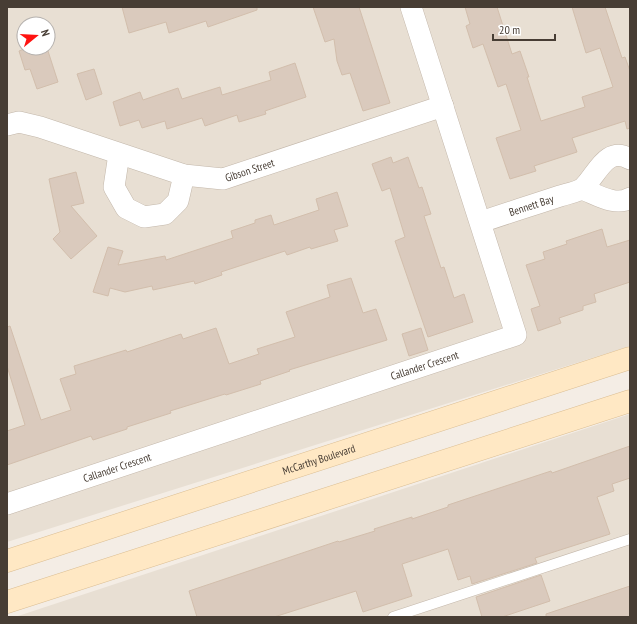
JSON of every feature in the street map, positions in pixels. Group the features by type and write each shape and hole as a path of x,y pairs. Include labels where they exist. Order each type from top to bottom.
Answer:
{"main road":[{"name":"McCarthy Boulevard","path":"7,561 630,358"},
{"path":"7,602 630,402"}],"street":[{"name":"Callander Crescent","path":"7,504 516,335 411,7"},
{"name":"Gibson Street","path":"7,125 19,122 40,126 184,175 223,178 443,106"},
{"path":"119,154 114,187 126,208 144,217 165,214 178,201 184,175"},
{"path":"630,159 618,156 610,158 604,162 582,189 611,200 619,201 630,198"},
{"name":"Bennett Bay","path":"481,222 582,189"}],"lane":[{"path":"393,617 630,540"}],"shaded area":[{"path":"7,7 630,7 630,346 7,542"},
{"path":"630,414 630,617 15,617"}],"building":[{"path":"122,7 257,7 257,10 208,27 206,21 169,33 166,22 129,33"},
{"path":"313,7 359,7 390,103 363,111 350,73 342,75 337,61 334,39 325,42"},
{"path":"465,7 497,7 512,54 520,51 541,121 585,107 582,97 613,87 600,48 586,53 572,7 605,7 622,58 625,57 630,71 630,128 627,129 625,121 572,138 577,152 534,166 536,171 510,179 496,138 521,130 506,84 498,87 483,44 473,48 466,26 470,24"},
{"path":"21,56 50,56 58,82 37,89 30,69 25,70"},
{"path":"295,63 306,97 265,111 266,114 239,122 237,115 205,126 202,118 167,129 165,121 142,128 139,120 120,126 113,102 140,92 143,100 178,88 182,99 220,87 222,95 271,80 269,72"},
{"path":"94,69 102,94 86,100 77,74"},
{"path":"391,157 393,163 408,157 419,188 422,187 431,214 424,216 441,268 444,267 454,298 464,294 473,322 428,337 395,241 405,237 390,188 382,191 372,164"},
{"path":"76,172 84,203 71,206 97,236 71,259 53,239 60,232 49,179"},
{"path":"337,192 348,226 334,230 338,241 311,249 310,247 287,255 285,251 221,272 222,275 195,284 194,281 153,290 152,286 125,292 110,288 108,296 93,292 108,247 123,251 118,265 165,256 166,260 233,238 231,231 255,223 255,220 271,215 274,225 319,210 316,199"},
{"path":"602,229 607,247 630,240 630,282 594,294 596,302 583,306 583,310 559,318 561,323 538,331 531,309 540,306 526,265 545,259 543,252 567,244 566,241"},
{"path":"351,278 363,313 376,309 387,340 289,370 290,371 260,381 261,384 170,411 171,413 127,427 127,429 93,440 91,436 7,465 7,431 25,425 7,366 7,327 10,326 41,420 71,410 60,379 76,374 74,366 126,350 127,352 181,334 183,339 216,328 229,364 259,354 257,349 295,337 286,312 330,297 327,285"},
{"path":"421,328 428,350 409,356 402,334"},
{"path":"630,446 630,478 612,484 614,491 597,497 610,534 535,558 537,563 472,584 470,576 458,580 448,549 402,564 412,596 363,612 356,591 274,617 197,617 189,591 338,541 339,542 375,531 374,529 412,517 412,519 448,507 448,505 551,471 552,473"},
{"path":"541,575 550,601 502,617 482,617 476,597"},
{"path":"630,586 630,617 546,617 546,614"}]}
